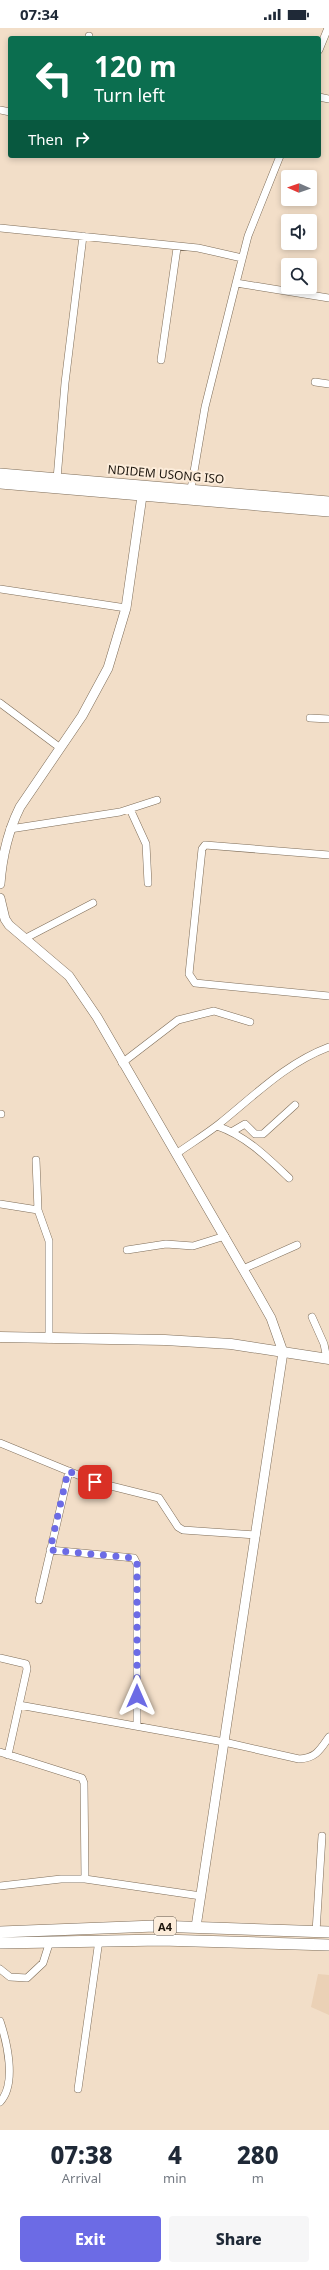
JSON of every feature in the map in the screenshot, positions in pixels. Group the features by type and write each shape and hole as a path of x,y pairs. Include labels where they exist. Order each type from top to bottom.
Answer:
{"highway":[{"name":"NDIDEM USONG ISO","path":"0,474 56,479 329,511"},
{"name":"NDIDEM USONG ISO","path":"0,483 143,490 192,489 329,502"},
{"name":"A4","path":"0,1932 155,1926 329,1932"},
{"name":"A4","path":"0,1943 99,1940 329,1945"}],"main road":[{"path":"0,1337 164,1340 231,1344 328,1359"}],"street":[{"path":"321,45 328,28"},
{"path":"192,489 205,407 242,258 260,202 279,158"},
{"path":"0,228 83,236 177,248 198,248 242,258"},
{"path":"56,479 65,383 83,236"},
{"path":"161,360 177,248"},
{"path":"236,282 329,298"},
{"path":"315,382 329,384"},
{"path":"0,884 3,837 10,829 20,807 82,716 104,678 114,651 126,608 143,490"},
{"path":"0,589 126,608"},
{"path":"0,703 59,748"},
{"path":"310,718 329,719"},
{"path":"10,829 130,809 157,800"},
{"path":"130,809 146,844 148,883"},
{"path":"329,855 205,846 202,849 189,974 195,983 329,996"},
{"path":"0,898 5,919 24,939 56,964 79,988 243,1268 271,1318 283,1352 196,1927"},
{"path":"24,939 93,903"},
{"path":"122,1063 178,1020 214,1012 250,1022"},
{"path":"176,1154 217,1126 272,1079 299,1061 329,1047"},
{"path":"232,1131 245,1124 255,1134 263,1134 295,1105"},
{"path":"217,1126 232,1131 262,1152 289,1178"},
{"path":"36,1160 38,1210 49,1241 49,1339"},
{"path":"0,1204 38,1210"},
{"path":"128,1250 155,1245 193,1246 224,1236"},
{"path":"243,1268 297,1245"},
{"path":"312,1317 324,1344 328,1359"},
{"path":"0,1443 95,1482 159,1498 178,1527 183,1530 256,1535"},
{"path":"39,1600 68,1471"},
{"path":"50,1550 134,1558 137,1564 137,1726"},
{"path":"0,1658 26,1664 8,1755"},
{"path":"19,1705 224,1742 299,1759 310,1758 318,1752 329,1737"},
{"path":"0,1752 82,1778 84,1783 85,1878"},
{"path":"316,1932 322,1836"},
{"path":"0,1886 61,1879 85,1878 201,1896"},
{"path":"78,2089 99,1940"},
{"path":"0,1969 10,1977 27,1978 43,1963 50,1941"},
{"path":"0,2021 10,2056 4,2098 0,2102"}],"shaded area":[{"path":"318,1974 329,1975 329,2015 311,2007"}],"route":[{"path":"95,1482 68,1471 50,1550 134,1558 137,1564 137,1696"}]}
